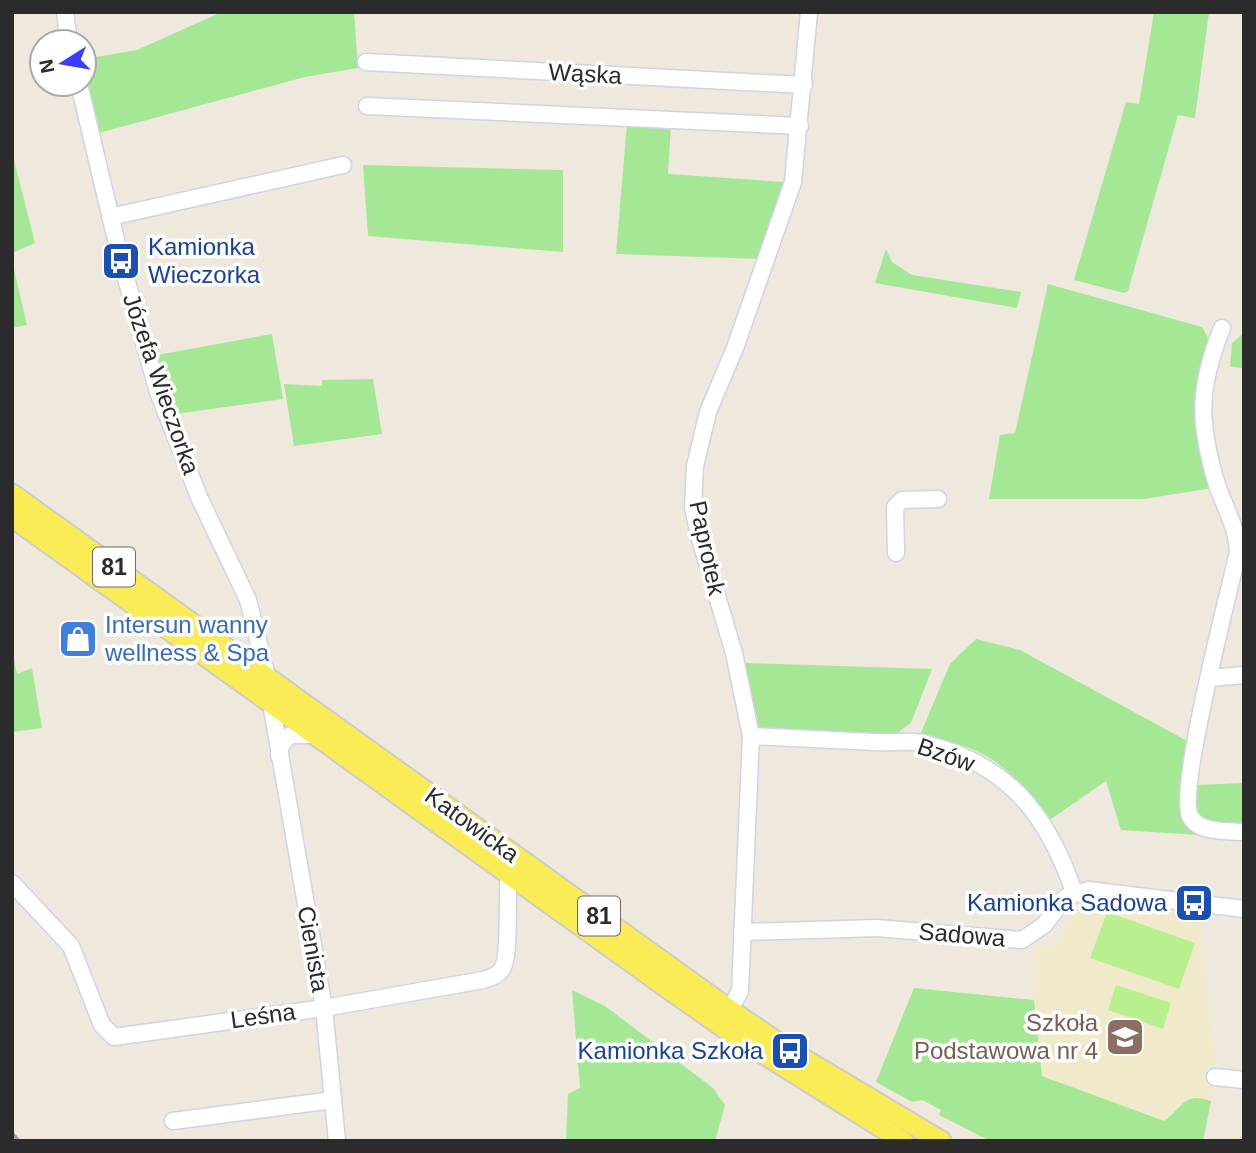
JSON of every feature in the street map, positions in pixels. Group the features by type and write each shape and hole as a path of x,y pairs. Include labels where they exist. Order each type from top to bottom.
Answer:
{"main road":[{"name":"Katowicka","path":"12,494 730,1010 801,1058 941,1141"},
{"name":"Katowicka","path":"12,517 509,876 743,1041 902,1141"}],"street":[{"name":"Paprotek","path":"730,1010 740,990 751,736 734,653 699,536 693,507 695,466 708,412 735,348 793,182 809,12"},
{"name":"Wąska","path":"366,62 804,85"},
{"name":"Józefa Wieczorka","path":"82,98 110,217 158,392 199,497 248,600 257,626 267,676"},
{"path":"368,106 800,126"},
{"path":"110,217 343,164"},
{"path":"1222,328 1206,367 1202,411 1215,477 1236,531 1238,552 1195,739 1186,806 1190,818 1205,828 1244,832"},
{"path":"896,553 895,507 902,500 938,499"},
{"path":"215,639 235,646 244,645 253,638 257,626"},
{"path":"1210,678 1244,675"},
{"name":"Cienista","path":"271,703 324,1008 337,1141"},
{"path":"279,758 281,745 289,735 315,734"},
{"name":"Bzów","path":"751,736 919,743 982,767 1020,793 1034,808 1058,849 1074,892"},
{"name":"Leśna","path":"12,883 71,946 102,1025 114,1037 324,1008 483,980 496,975 507,958 506,909 509,876"},
{"path":"1074,892 1088,890 1244,909"},
{"name":"Sadowa","path":"742,932 877,928 1022,940 1044,925 1066,897 1074,892"},
{"path":"1215,1077 1244,1080"},
{"path":"173,1121 333,1100"}],"shaded area":[{"name":"Szkoła Podstawowa nr 4","path":"1074,908 1199,917 1216,1067 1204,1136 1042,1076 1034,1000 1036,946 1056,947"}],"green space":[{"path":"222,12 354,12 358,68 305,77 99,133 91,98 98,98 98,57 137,50"},
{"path":"1154,12 1209,12 1195,118 1178,115 1128,291 1124,293 1074,280 1126,102 1139,104"},
{"path":"627,123 671,125 668,174 784,182 761,259 616,254"},
{"path":"12,152 35,243 12,253"},
{"path":"363,165 563,170 563,252 368,236"},
{"path":"886,249 892,262 912,275 1021,292 1017,308 875,283"},
{"path":"12,261 27,325 12,328"},
{"path":"1048,284 1202,327 1209,340 1199,378 1198,414 1213,488 1144,499 989,499 1000,435 1015,433"},
{"path":"1244,333 1244,368 1230,367 1232,343"},
{"path":"272,334 283,399 175,414 157,355"},
{"path":"373,379 382,434 294,446 284,384 322,386 322,380"},
{"path":"976,639 1020,650 1189,742 1191,828 1199,835 1121,830 1106,781 1051,819 1008,772 981,753 920,735 950,664"},
{"path":"12,648 17,674 32,668 42,728 12,732"},
{"path":"745,663 932,669 911,723 893,736 760,732"},
{"path":"1195,780 1197,785 1244,783 1244,829 1200,822 1191,803"},
{"path":"1107,912 1195,943 1179,989 1090,958"},
{"path":"1116,985 1171,1003 1163,1029 1108,1010"},
{"path":"914,988 1034,1000 1042,1076 1164,1121 1189,1099 1202,1098 1211,1101 1203,1141 990,1141 939,1115 941,1110 922,1100 912,1102 876,1082"},
{"path":"572,990 605,1006 713,1088 725,1105 715,1141 566,1141 568,1094 580,1088"}],"railway":[{"path":"12,1133 19,1141"}],"place":[{"name":"Kamionka Wieczorka","path":"121,261"},
{"name":"Intersun wanny wellness & Spa","path":"78,639"},
{"name":"Kamionka Sadowa","path":"1194,903"},
{"name":"Szkoła Podstawowa nr 4","path":"1125,1037"},
{"name":"Kamionka Szkoła","path":"790,1051"}]}
